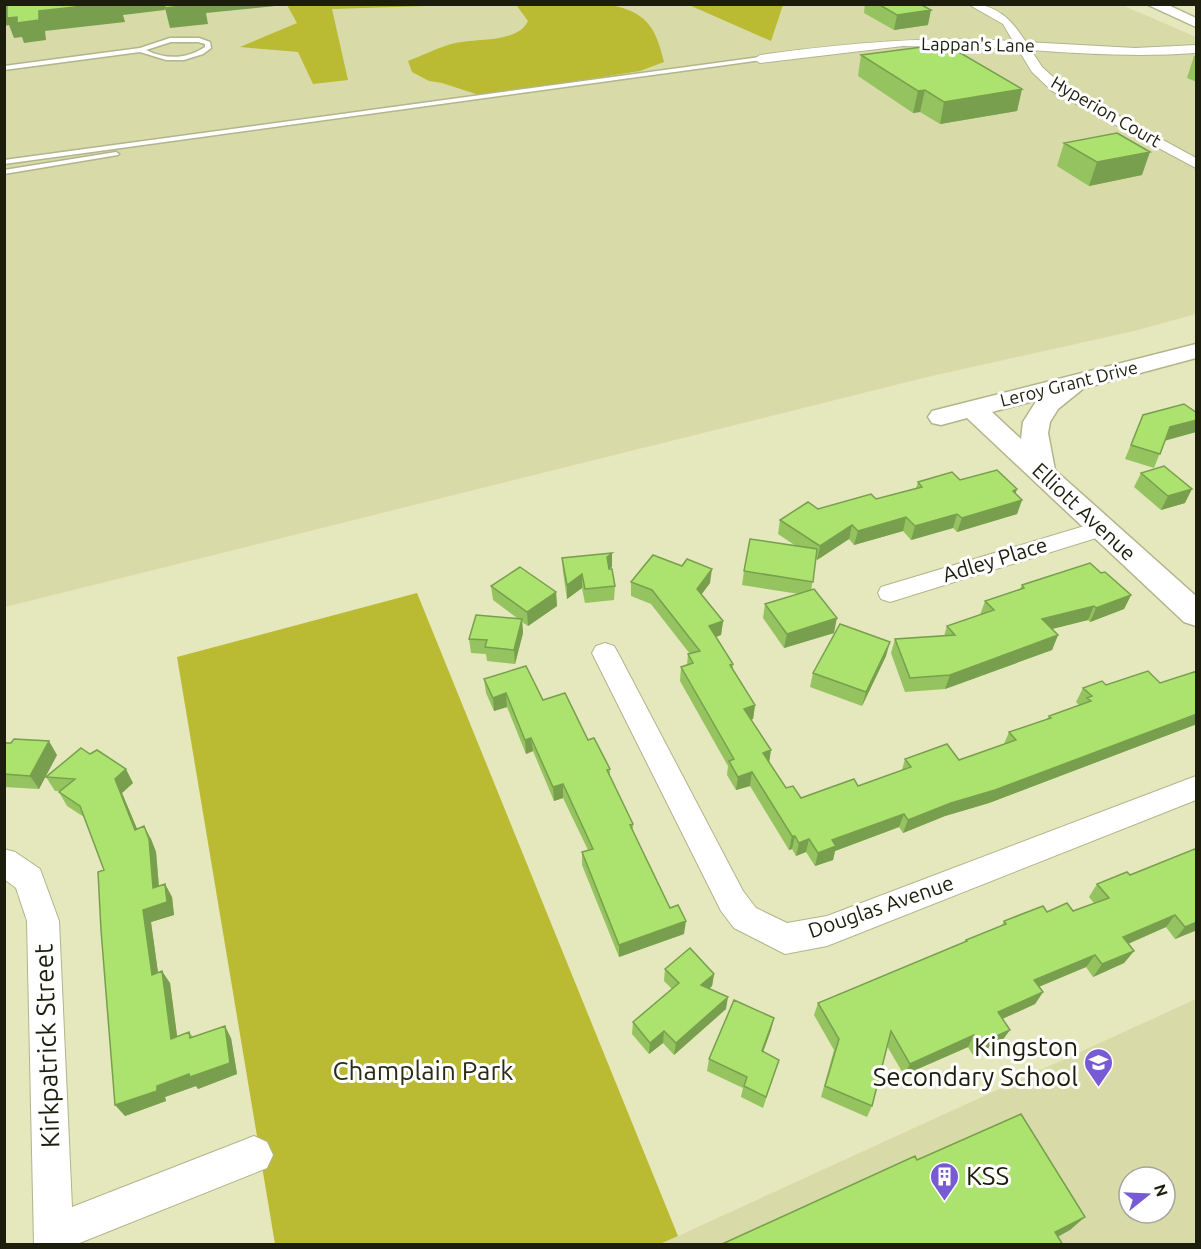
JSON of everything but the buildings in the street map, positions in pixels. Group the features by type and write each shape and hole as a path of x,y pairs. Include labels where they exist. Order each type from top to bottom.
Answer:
{"street":[{"name":"Hyperion Court","path":"973,4 1008,22 1037,69 1058,88 1197,164"},
{"path":"1153,4 1197,23"},
{"path":"1177,4 1197,12"},
{"name":"Lappan's Lane","path":"760,59 858,45 948,42 1141,51 1197,49"},
{"name":"Leroy Grant Drive","path":"941,417 1197,351"},
{"path":"1041,472 1034,448 1036,420 1041,410 1060,394 1089,379"},
{"name":"Elliott Avenue","path":"973,409 1101,529 1197,614"},
{"name":"Adley Place","path":"890,593 1101,529"},
{"name":"Douglas Avenue","path":"605,653 732,901 745,918 785,939 827,931 1197,788"},
{"name":"Kirkpatrick Street","path":"4,862 29,879 43,921 54,1239"},
{"path":"54,1239 254,1155"}],"lane":[{"path":"4,68 141,50 158,43 184,39 208,43 208,48 191,57 174,59 158,58 141,50"},
{"path":"4,162 760,59"},
{"path":"4,158 178,139"},
{"path":"4,176 48,171 178,139"},
{"path":"4,172 100,158"}],"shaded area":[{"path":"4,5 1122,5 1196,37 1196,314 1134,331 923,378 5,607"},
{"name":"Kingston Secondary School","path":"1196,999 1196,1244 660,1244"}],"green space":[{"path":"606,4 630,11 646,21 657,38 664,62 640,71 482,96 429,81 412,72 408,61 448,45 514,34 528,21 518,5"},
{"path":"783,4 771,41 689,5"},
{"path":"287,5 458,5 332,9 348,80 313,84 298,52 240,47 297,23"},
{"name":"Champlain Park","path":"417,593 678,1236 660,1244 275,1244 177,657"}],"place":[{"name":"Kingston Secondary School","path":"1099,1088"},
{"name":"KSS","path":"945,1202"}]}
